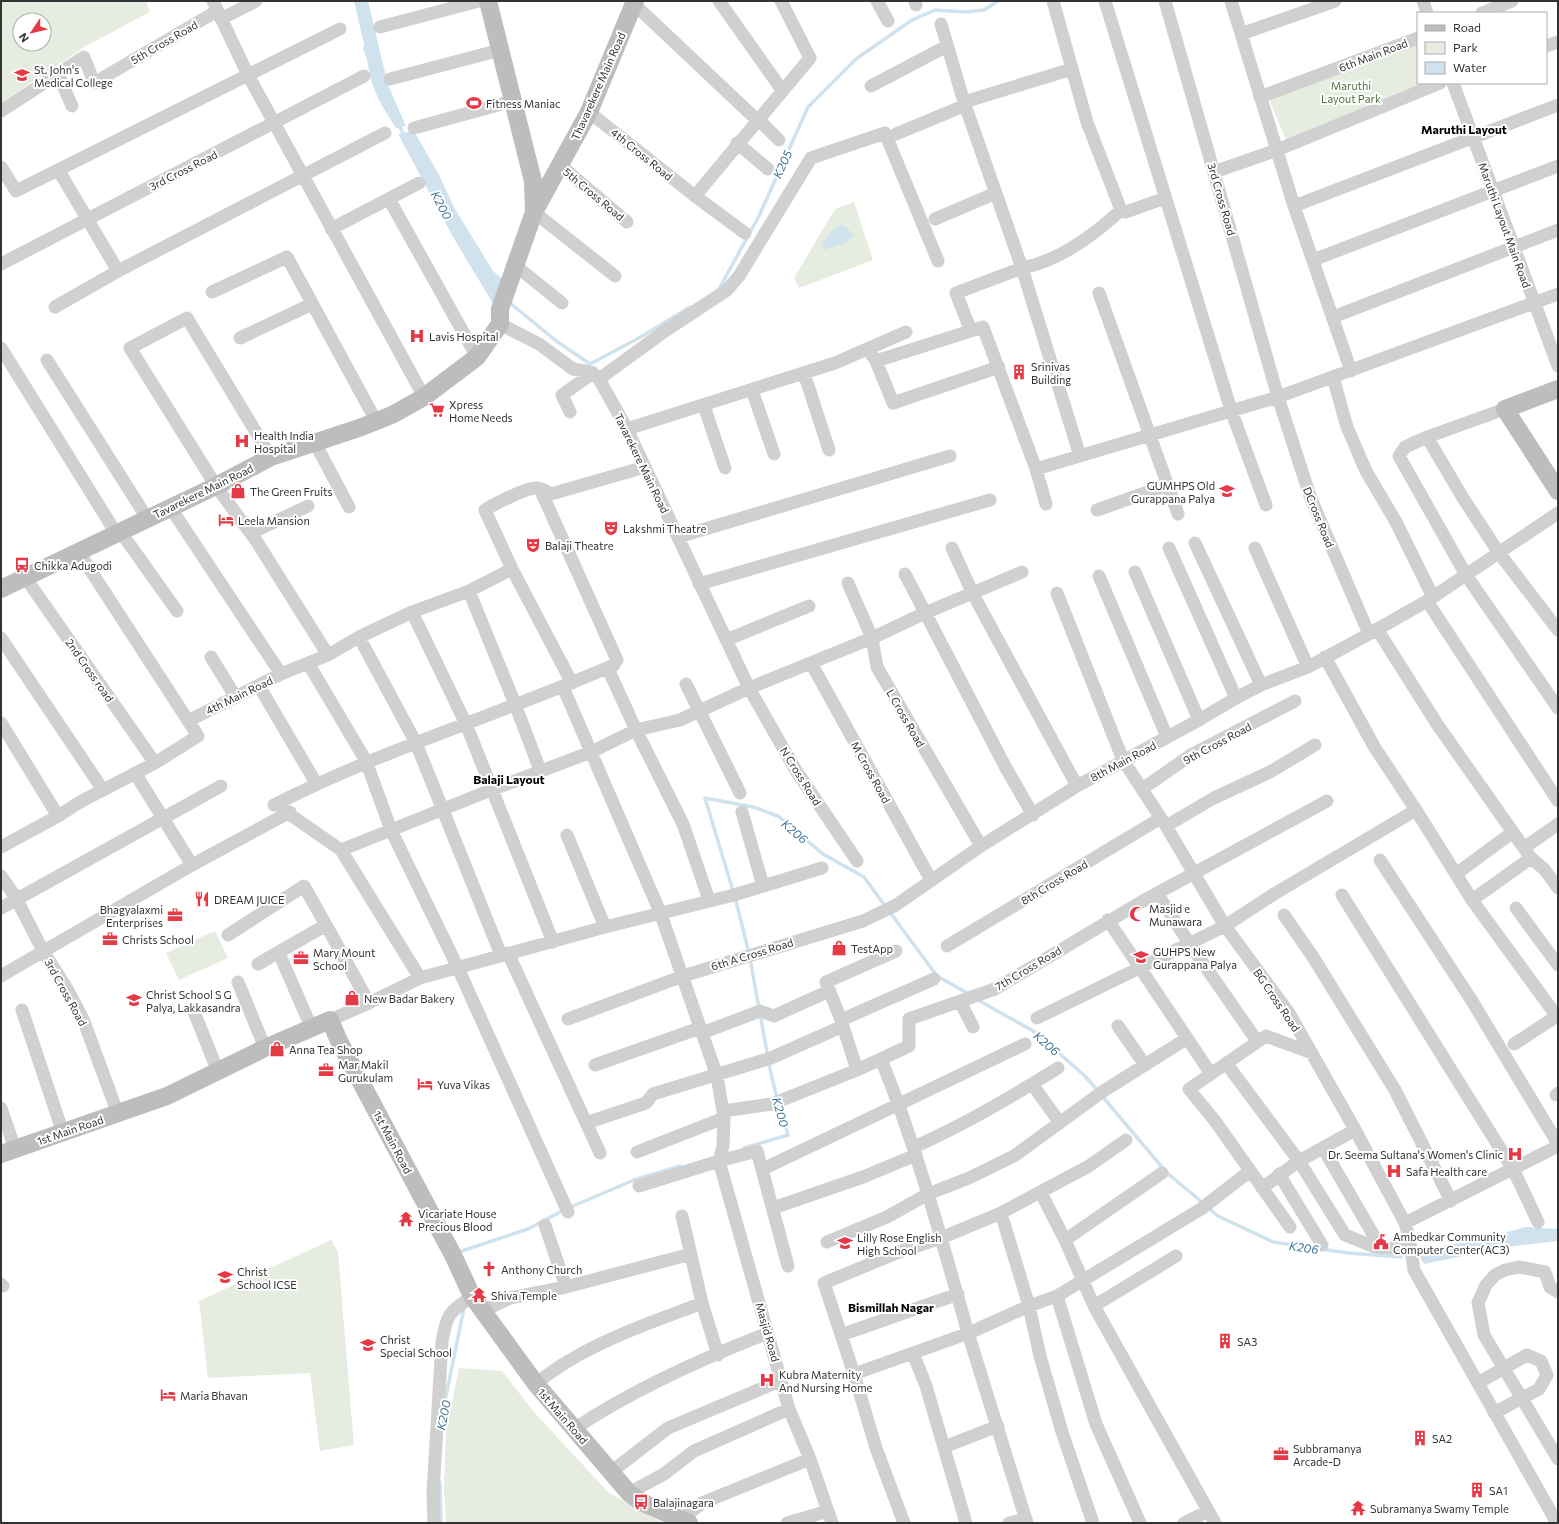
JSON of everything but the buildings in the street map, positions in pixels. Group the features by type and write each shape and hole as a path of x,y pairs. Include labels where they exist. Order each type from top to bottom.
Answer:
{"street":[{"path":"256,1 217,10 273,123 304,176 331,229 424,397"},
{"path":"380,27 479,1"},
{"path":"488,1 533,181 534,212 615,276"},
{"path":"719,1 782,90"},
{"path":"695,196 737,143 810,58 781,1"},
{"path":"878,1 888,21"},
{"path":"1053,1 1087,122 1121,210"},
{"path":"1105,1 1118,38 1230,410 1266,505"},
{"name":"3rd Cross Road","path":"1165,1 1278,397"},
{"path":"1231,1 1294,206 1351,371"},
{"path":"1241,34 1335,1"},
{"path":"1423,1 1427,12"},
{"path":"1484,12 1512,1"},
{"path":"634,3 780,140"},
{"name":"Thavarekere Main Road","path":"534,212 561,166 589,112 634,3"},
{"name":"5th Cross Road","path":"1,111 84,57 94,83 217,10"},
{"path":"940,24 965,104 1022,268 1080,456"},
{"path":"1,167 16,191 340,29"},
{"name":"6th Main Road","path":"1260,97 1417,38"},
{"path":"1547,46 1558,42"},
{"path":"871,86 947,46"},
{"path":"390,79 500,50"},
{"path":"896,134 965,104 1072,69"},
{"path":"58,74 72,106"},
{"name":"3rd Cross Road","path":"3,258 87,220 364,76"},
{"path":"1214,172 1277,150 1438,84"},
{"name":"Maruthi Layout Main Road","path":"1453,84 1558,366"},
{"path":"414,128 513,101"},
{"path":"1294,206 1558,105"},
{"name":"4th Cross Road","path":"589,112 695,196 745,233"},
{"path":"55,307 118,271 385,133"},
{"path":"570,412 562,395 665,331 727,290 739,276 811,158 885,133 938,261"},
{"path":"737,143 768,169"},
{"name":"5th Cross Road","path":"561,166 627,222"},
{"path":"1313,260 1558,166"},
{"path":"58,171 118,271"},
{"path":"331,229 419,183"},
{"path":"935,218 996,193"},
{"path":"1121,210 1126,212 1166,198"},
{"path":"389,199 476,357"},
{"path":"971,331 956,293 1022,268 1037,265 1068,250 1103,227 1121,210"},
{"name":"Tavarekere Main Road","path":"1,589 216,486 271,457 376,421 424,397 476,357 500,316 534,212"},
{"path":"1333,318 1558,230"},
{"path":"212,292 287,257 376,421"},
{"path":"513,274 562,303"},
{"path":"1100,293 1178,514"},
{"path":"1036,469 1230,410 1278,397 1558,294"},
{"path":"240,338 312,304"},
{"path":"500,316 573,369 594,375"},
{"path":"271,457 187,318 130,348 216,486 250,533 328,655"},
{"path":"876,361 982,327 999,367 1036,469 1046,504"},
{"path":"627,429 704,406 804,373 868,350 906,332"},
{"path":"1,348 118,532 177,611"},
{"path":"868,350 876,361 893,403 999,367"},
{"path":"47,360 148,518"},
{"path":"804,373 829,450"},
{"name":"Tavarekere Main Road","path":"594,375 627,429 749,688"},
{"path":"1333,377 1347,427 1366,471 1396,522 1430,599 1558,800"},
{"path":"1558,389 1427,437 1405,447 1399,456 1466,575 1558,708"},
{"path":"752,390 774,454"},
{"name":"DCross Road","path":"1278,397 1311,499 1373,632 1528,853 1544,869 1558,888"},
{"path":"704,406 725,468"},
{"path":"1505,409 1558,491"},
{"path":"1427,437 1463,498 1499,553 1558,630"},
{"path":"315,442 349,507"},
{"path":"678,537 950,456"},
{"path":"645,467 551,494 540,489 532,489 494,504 485,510 568,685 591,752 660,912 717,1076 724,1115 723,1146 719,1161"},
{"path":"1096,510 1168,485"},
{"path":"540,489 617,660 609,671 636,730 683,824 709,900"},
{"path":"699,584 990,500"},
{"path":"250,533 308,506"},
{"path":"170,507 281,674"},
{"name":"8th Main Road","path":"931,880 981,846 1032,816 1077,786 1123,760 1261,685 1308,667 1430,599 1558,513"},
{"path":"1196,543 1261,685"},
{"path":"952,548 973,594 1077,786"},
{"path":"1169,548 1236,698"},
{"path":"1255,548 1308,667"},
{"path":"1,846 58,816 80,802 136,774 198,736 78,551"},
{"name":"4th Main Road","path":"188,721 235,696 259,686 281,674 328,655 359,637 412,612 468,591 512,569"},
{"path":"341,850 444,810 540,770 591,752 636,730 680,720 749,688 872,638 925,613 1022,572"},
{"path":"1135,572 1199,720"},
{"path":"905,574 1032,816"},
{"path":"1099,576 1167,737"},
{"name":"2nd Cross road","path":"25,577 155,763"},
{"name":"L Cross Road","path":"848,583 872,638 876,667 981,846"},
{"path":"468,591 515,704 540,770"},
{"name":"BG Cross Road","path":"1057,593 1123,760 1164,822 1225,926 1288,1013 1312,1053 1405,1223 1409,1253 1414,1270 1557,1523"},
{"path":"726,640 809,606"},
{"path":"412,612 466,724 490,790 553,942"},
{"path":"359,637 416,743 504,954 600,1153"},
{"path":"1,638 104,790"},
{"path":"211,657 235,696"},
{"path":"1325,657 1375,748 1416,810 1472,900 1558,1017 1514,1044"},
{"path":"308,663 366,761 391,830 458,968 568,1212"},
{"name":"M Cross Road","path":"811,663 931,880"},
{"path":"420,978 341,850 290,812 274,805 316,783 366,761 568,685 614,665"},
{"path":"686,684 698,711 740,793"},
{"path":"259,686 316,783"},
{"name":"N Cross Road","path":"749,688 795,769 857,861"},
{"name":"9th Cross Road","path":"1142,789 1191,755 1295,701"},
{"path":"1,723 58,816"},
{"name":"8th Cross Road","path":"947,946 1164,822 1270,772 1315,745"},
{"path":"136,774 192,864"},
{"path":"1,908 16,898 221,786"},
{"name":"7th Cross Road","path":"637,1152 724,1115 772,1104 857,1070 910,1046 909,1020 995,989 1108,920 1327,801"},
{"path":"1036,1018 1139,966 1225,926 1274,894 1416,810"},
{"path":"1,976 192,864 290,812"},
{"path":"742,812 763,886"},
{"path":"1472,900 1528,853 1558,824"},
{"path":"1456,874 1513,832"},
{"path":"567,835 605,927"},
{"path":"1380,860 1472,1001 1558,1145 1451,1201 1405,1223"},
{"path":"330,1020 369,1004 420,978 660,912 763,886 822,868"},
{"name":"3rd Cross Road","path":"1,876 16,898 43,951 66,986 82,1020 118,1114"},
{"name":"6th A Cross Road","path":"568,1019 683,976 863,921 896,905 931,880"},
{"path":"228,935 304,886 369,1004"},
{"path":"1157,893 1188,943 1257,1041"},
{"path":"1342,894 1513,1169 1538,1222"},
{"path":"1516,908 1558,965"},
{"path":"1284,916 1313,957 1395,1090 1451,1201"},
{"path":"1108,920 1186,1039 1211,1074"},
{"path":"258,964 326,926"},
{"path":"857,1070 842,1023 826,982 896,951"},
{"path":"279,953 312,1029"},
{"path":"586,1123 646,1103 654,1094 717,1076 771,1058 934,979"},
{"path":"238,982 265,1048"},
{"path":"594,1065 760,1011 774,1016 829,991"},
{"path":"960,1001 973,1027"},
{"path":"193,1009 218,1072"},
{"path":"22,1010 63,1133"},
{"name":"1st Main Road","path":"8,1151 167,1096 265,1048 330,1020 339,1041 453,1255 472,1296 483,1312 536,1384 629,1493 642,1502 686,1521"},
{"path":"1118,1026 1145,1065"},
{"path":"1290,1227 1215,1121 1189,1089 1266,1036 1312,1053"},
{"path":"827,1242 888,1217 928,1194 969,1178 1014,1156 1098,1095 1186,1039"},
{"path":"763,1169 1025,1044"},
{"path":"881,1059 915,1151 969,1334 1027,1521 1009,1523"},
{"path":"1226,1063 1299,1161 1345,1235 1380,1248 1409,1253"},
{"path":"773,1208 863,1177 949,1132 1058,1068"},
{"path":"1032,1084 1060,1123"},
{"path":"1,1108 8,1151"},
{"path":"1262,1188 1279,1174 1299,1161 1355,1130"},
{"path":"904,1523 876,1448 854,1374 824,1283 898,1252 941,1238 1002,1212 1041,1193 1089,1166 1126,1140"},
{"path":"1323,1148 1380,1248"},
{"path":"639,1186 719,1161 757,1151 788,1266"},
{"name":"Masjid Road","path":"719,1161 789,1409 810,1459 830,1517"},
{"path":"854,1374 969,1334 1029,1306 1057,1296 1201,1209 1250,1172"},
{"path":"1065,1240 1162,1173"},
{"path":"1279,1174 1322,1245"},
{"path":"1041,1193 1065,1240 1094,1306 1215,1523"},
{"path":"1002,1212 1029,1306 1040,1356 1062,1432 1093,1523"},
{"path":"682,1216 702,1303 718,1355"},
{"path":"545,1226 566,1287"},
{"path":"483,1312 510,1298 566,1287 691,1254"},
{"path":"1094,1306 1176,1256"},
{"path":"1558,1292 1550,1287 1545,1272 1519,1267 1504,1270 1495,1275 1486,1285 1478,1303 1484,1335 1558,1459"},
{"path":"841,1335 958,1294"},
{"path":"434,1523 433,1493 442,1342 446,1321 451,1312 472,1296"},
{"path":"1057,1296 1096,1424 1140,1523"},
{"path":"536,1384 564,1363 647,1324 702,1303"},
{"path":"574,1429 600,1412 646,1388 718,1355 734,1346 768,1333"},
{"path":"913,1353 944,1447 966,1523"},
{"path":"1478,1383 1527,1355 1541,1361 1547,1374 1539,1389 1521,1397 1494,1413"},
{"path":"611,1472 668,1428 782,1380"},
{"path":"629,1493 664,1474 694,1451 789,1409"},
{"path":"944,1447 998,1426"},
{"path":"686,1521 702,1502 810,1459"},
{"path":"1184,1523 1208,1511"},
{"path":"787,1523 830,1517"}],"green space":[{"name":"St. John's Medical College","path":"1,1 146,1 150,12 86,46 1,103"},
{"name":"Maruthi Layout Park","path":"1417,41 1417,84 1430,84 1286,140 1269,99"},
{"path":"854,202 873,260 799,288 794,278 835,209"},
{"path":"215,931 228,958 179,980 166,953"},
{"path":"331,1240 338,1252 354,1445 320,1451 310,1373 208,1378 199,1301"},
{"path":"459,1368 502,1371 533,1411 609,1493 663,1523 446,1523 444,1487 446,1431"}],"water":[{"path":"354,1 368,1 388,85 406,126 396,128 382,106 374,89 363,49 364,44"},
{"path":"414,131 438,173 455,209 493,271 505,281 495,307 453,237 398,134"},
{"path":"839,225 843,225 854,235 844,244 823,250 822,244"},
{"path":"1525,1227 1558,1229 1558,1241 1506,1247 1424,1264 1416,1250 1481,1240"}],"waterway":[{"name":"K205","path":"719,289 759,216 808,107 856,59 912,20 935,10 966,12 984,10 998,1"},
{"name":"K200","path":"398,123 405,137"},
{"name":"K205","path":"509,302 555,340 590,364 639,338 690,307"},
{"name":"K206","path":"749,953 736,901 705,798 753,807 778,816 823,854 864,877 885,906"},
{"name":"K206","path":"889,911 937,976 969,994"},
{"name":"K200","path":"750,959 759,1008"},
{"name":"K206","path":"976,999 1035,1032 1085,1076 1098,1091"},
{"name":"K200","path":"760,1014 777,1098"},
{"name":"K206","path":"1102,1096 1167,1173 1203,1203"},
{"name":"K200","path":"744,1148 788,1135 779,1104"},
{"name":"K200","path":"462,1251 528,1229 566,1209 634,1180 680,1166"},
{"name":"K206","path":"1207,1207 1218,1216 1273,1242 1348,1253 1401,1257"},
{"name":"K200","path":"444,1406 464,1308"},
{"name":"K200","path":"440,1482 441,1523"}],"place":[{"name":"St. John's Medical College","path":"22,75"},
{"name":"Fitness Maniac","path":"474,103"},
{"name":"Lavis Hospital","path":"417,336"},
{"name":"Srinivas Building","path":"1019,372"},
{"name":"Xpress Home Needs","path":"437,410"},
{"name":"Health India Hospital","path":"242,441"},
{"name":"The Green Fruits","path":"238,491"},
{"name":"GUMHPS Old Gurappana Palya","path":"1227,491"},
{"name":"Leela Mansion","path":"226,520"},
{"name":"Lakshmi Theatre","path":"611,528"},
{"name":"Balaji Theatre","path":"533,545"},
{"name":"Chikka Adugodi","path":"22,565"},
{"name":"DREAM JUICE","path":"202,899"},
{"name":"Masjid e Munawara","path":"1137,914"},
{"name":"Bhagyalaxmi Enterprises","path":"175,915"},
{"name":"Christs School","path":"110,939"},
{"name":"TestApp","path":"839,948"},
{"name":"GUHPS New Gurappana Palya","path":"1141,957"},
{"name":"Mary Mount School","path":"301,958"},
{"name":"New Badar Bakery","path":"352,998"},
{"name":"Christ School S G Palya, Lakkasandra","path":"134,1000"},
{"name":"Anna Tea Shop","path":"277,1049"},
{"name":"Mar Makil Gurukulam","path":"326,1070"},
{"name":"Yuva Vikas","path":"425,1084"},
{"name":"Dr. Seema Sultana's Women's Clinic","path":"1515,1154"},
{"name":"Safa Health care","path":"1394,1171"},
{"name":"Vicariate House Precious Blood","path":"406,1219"},
{"name":"Ambedkar Community Computer Center(AC3)","path":"1381,1242"},
{"name":"Lilly Rose English High School","path":"845,1243"},
{"name":"Anthony Church","path":"489,1269"},
{"name":"Christ School ICSE","path":"225,1277"},
{"name":"Shiva Temple","path":"479,1295"},
{"name":"SA3","path":"1225,1341"},
{"name":"Christ Special School","path":"368,1345"},
{"name":"Kubra Maternity And Nursing Home","path":"767,1380"},
{"name":"Maria Bhavan","path":"168,1395"},
{"name":"SA2","path":"1420,1438"},
{"name":"Subbramanya Arcade-D","path":"1281,1454"},
{"name":"SA1","path":"1477,1490"},
{"name":"Balajinagara","path":"641,1502"},
{"name":"Subramanya Swamy Temple","path":"1358,1508"}],"district":[{"name":"Maruthi Layout","path":"1464,129"},
{"name":"Balaji Layout","path":"509,779"},
{"name":"Bismillah Nagar","path":"891,1307"}]}
